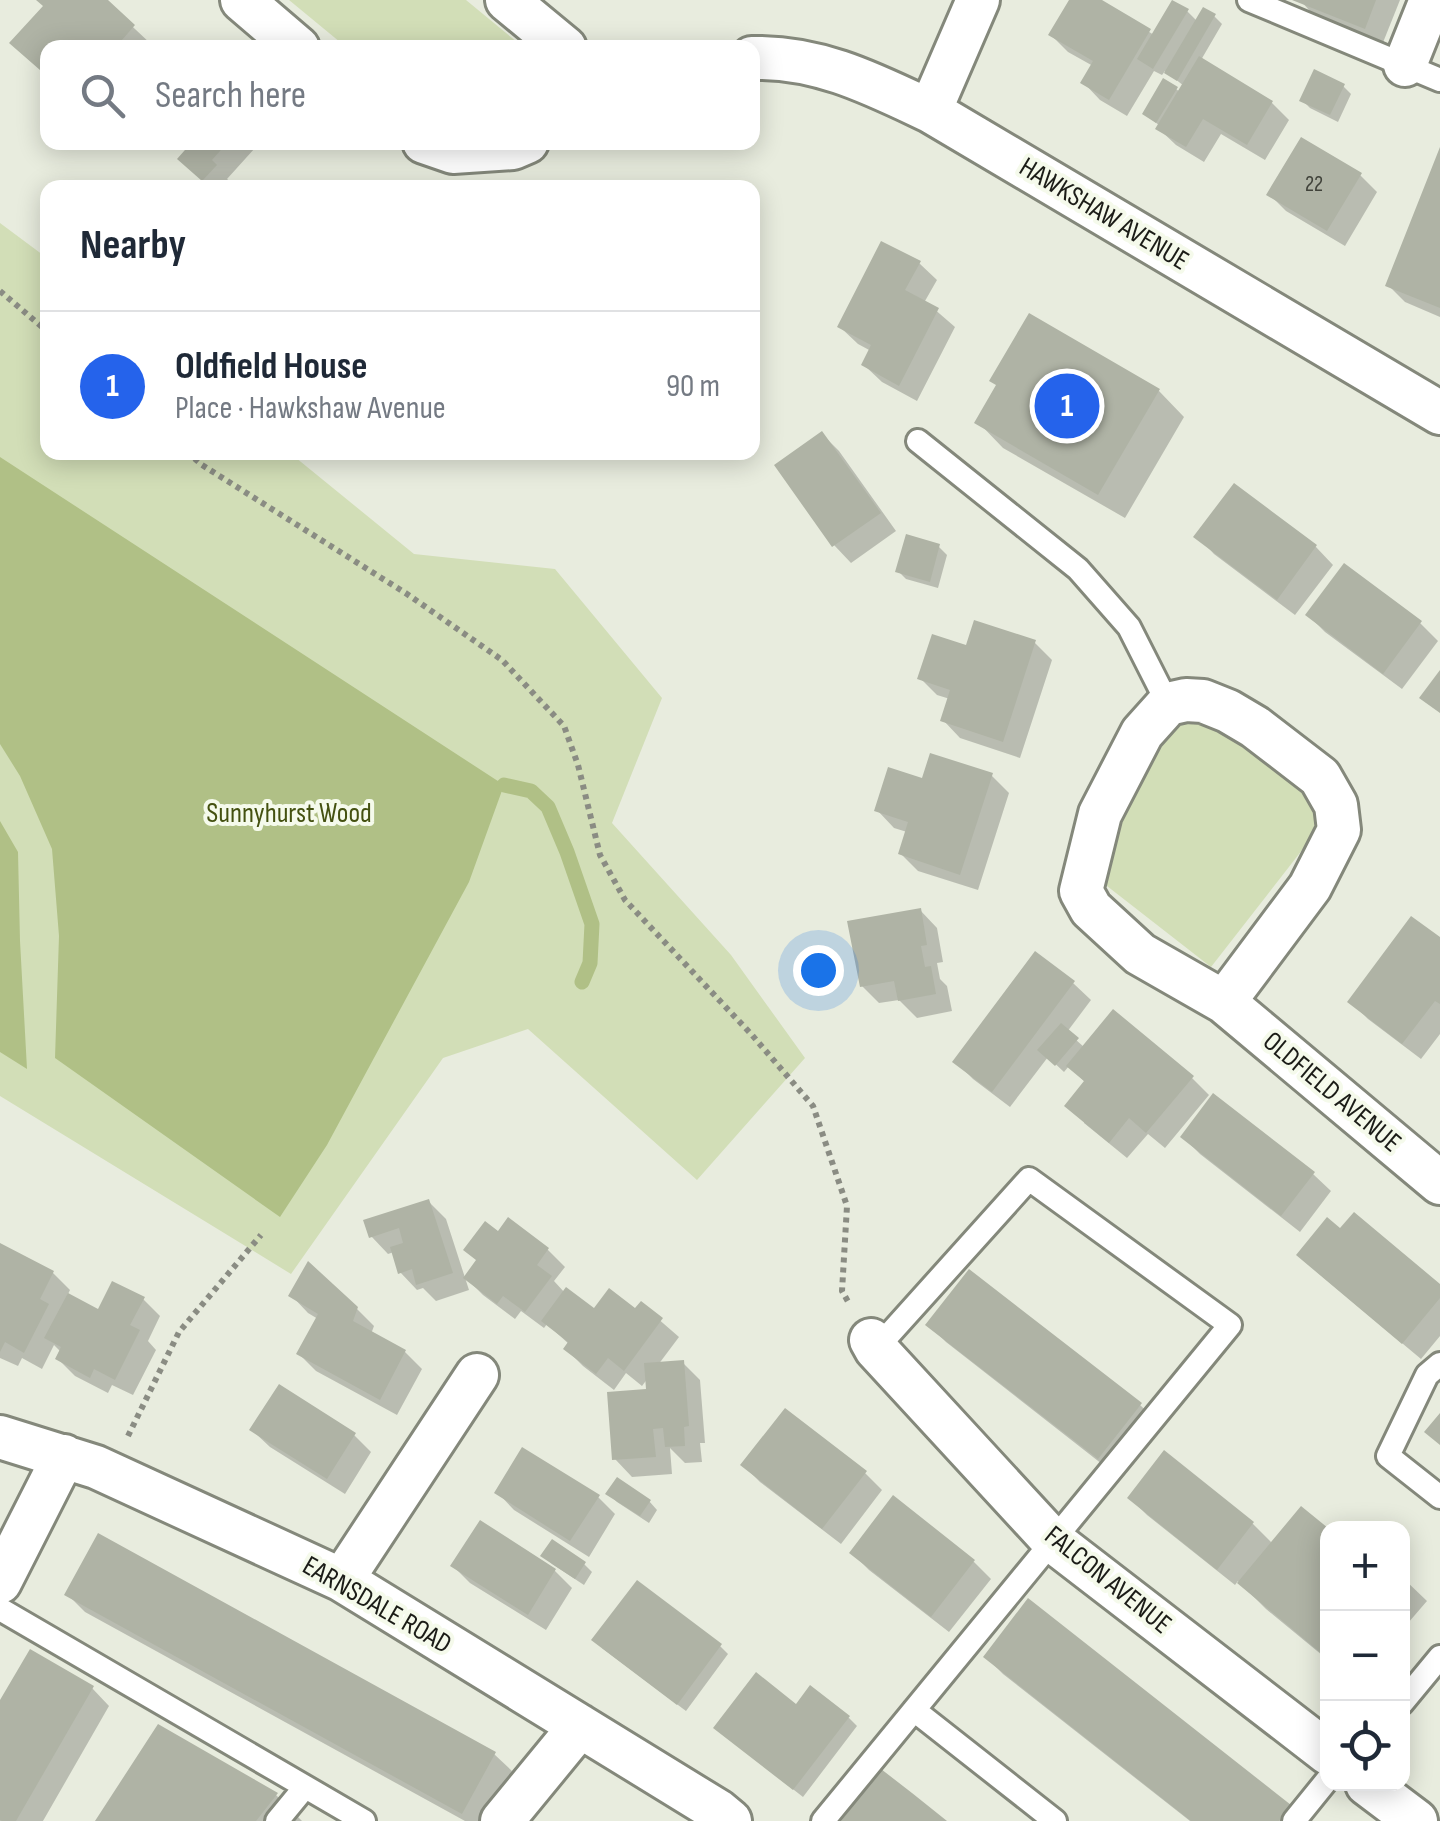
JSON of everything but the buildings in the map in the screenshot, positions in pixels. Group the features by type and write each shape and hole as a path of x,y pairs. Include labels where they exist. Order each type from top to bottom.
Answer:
{"street":[{"path":"242,0 289,40"},
{"path":"507,0 554,40"},
{"path":"930,111 978,0"},
{"path":"1422,73 1431,0"},
{"name":"HAWKSHAW AVENUE","path":"760,58 811,62 858,77 930,111 1440,413"},
{"path":"447,150 483,150"},
{"path":"1168,704 1203,702 1256,727 1320,777 1336,805 1339,830 1310,886 1224,1002"},
{"name":"OLDFIELD AVENUE","path":"1168,704 1142,733 1100,814 1081,890 1091,909 1140,954 1224,1002 1440,1183"},
{"name":"FALCON AVENUE","path":"873,1345 1054,1540 1320,1746"},
{"path":"342,1580 477,1375"},
{"name":"EARNSDALE ROAD","path":"0,1437 112,1474 342,1580 730,1821"},
{"path":"0,1582 64,1456"},
{"path":"515,1816 580,1726"},
{"path":"1376,1791 1416,1821"}],"lane":[{"path":"1250,0 1422,73"},
{"path":"918,441 1078,569 1129,626 1168,704"},
{"path":"823,1821 1230,1325 1029,1179 873,1345"},
{"path":"1440,1364 1427,1375 1388,1456 1440,1496"},
{"path":"0,1609 364,1821"},
{"path":"1404,1701 1440,1657"},
{"path":"914,1710 1055,1821"},
{"path":"277,1821 305,1787"},
{"path":"1294,1821 1320,1790"}],"path":[{"path":"0,291 40,325"},
{"path":"196,460 407,594 502,660 564,726 600,855 626,900 752,1034 813,1106 846,1206 842,1291 873,1345"},
{"path":"112,1474 179,1332 261,1235"}],"green space":[{"path":"289,0 466,0 515,40 338,40"},
{"name":"Sunnyhurst Wood","path":"0,223 40,253 40,460 299,460 414,554 555,569 662,698 612,823 731,955 805,1058 697,1180 528,1029 443,1058 291,1274 0,1096"},
{"path":"1193,718 1225,730 1306,788 1317,822 1306,845 1211,967 1097,874 1101,851 1166,730"}],"shaded area":[{"path":"0,457 504,785 469,882 327,1145 280,1217 55,1058 59,936 52,849 20,776 0,744"},
{"path":"0,821 18,852 27,1069 0,1052"}],"waterway":[{"path":"504,785 531,791 548,807 567,852 592,924 590,963 582,982"}],"place":[{"name":"Oldfield House","path":"1067,406"}]}
